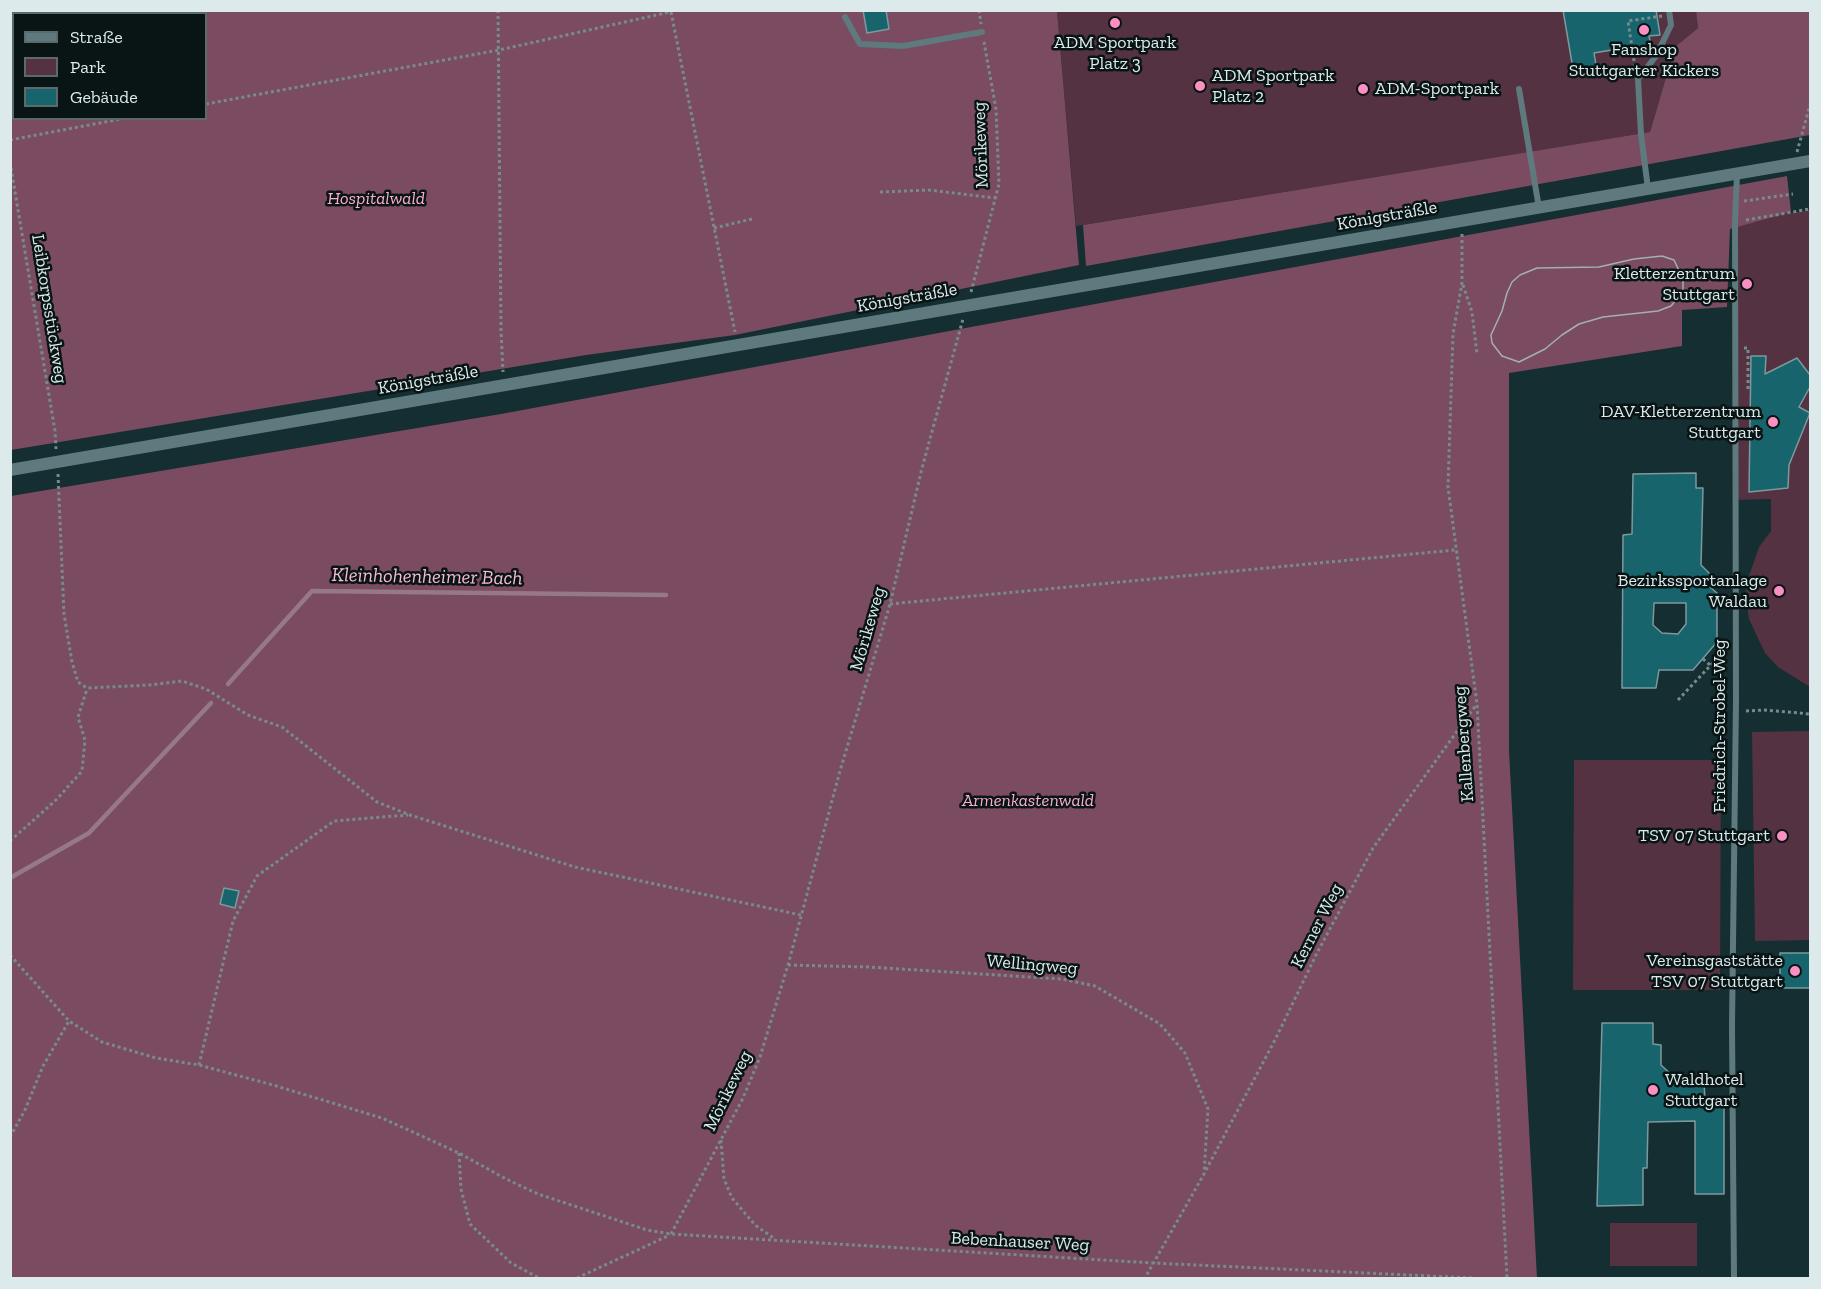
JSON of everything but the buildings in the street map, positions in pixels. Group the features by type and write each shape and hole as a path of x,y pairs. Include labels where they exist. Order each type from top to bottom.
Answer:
{"street":[{"name":"Königsträßle","path":"10,470 1804,162"}],"lane":[{"path":"1648,189 1641,134 1638,79 1656,56 1671,25 1669,12"},
{"path":"845,17 860,44 903,46 982,33"},
{"path":"1519,89 1539,208"},
{"name":"Friedrich-Strobel-Weg","path":"1734,1278 1732,1026 1736,712 1735,222 1737,174"}],"path":[{"path":"498,10 501,330 504,385"},
{"name":"Mörikeweg","path":"671,1234 743,1098 760,1057 788,965 840,771 890,604 922,468 999,184 996,110 979,10"},
{"path":"207,104 499,50 670,11 738,345"},
{"path":"1612,72 1635,67 1628,21 1669,12"},
{"path":"1804,162 1797,150 1810,105"},
{"path":"10,140 115,120"},
{"name":"Leibkorpsstückweg","path":"10,162 55,431 64,614 72,662 78,682 87,688"},
{"path":"880,192 929,190 995,198"},
{"path":"1736,201 1793,194"},
{"path":"1735,222 1810,209"},
{"path":"714,228 752,219"},
{"name":"Kallenbergweg","path":"1462,221 1462,283 1453,334 1448,487 1477,704 1507,1278"},
{"path":"1462,283 1472,312 1477,354"},
{"path":"890,604 1455,550"},
{"path":"1678,700 1735,637"},
{"path":"1703,659 1710,665"},
{"path":"10,841 57,799 82,771 85,740 78,717 87,688 182,681 206,689 248,715 282,727 377,802 410,815 575,867 801,915"},
{"name":"Kerner Weg","path":"1204,1174 1373,848 1477,704"},
{"path":"1736,712 1764,710 1810,714"},
{"path":"199,1065 233,921 257,876 334,821 410,815"},
{"path":"10,955 69,1021 102,1042 156,1058 199,1065 382,1118 459,1153 538,1194 647,1230 671,1234"},
{"name":"Wellingweg","path":"788,965 868,967 1062,979 1095,986 1160,1024 1185,1053 1208,1109 1204,1174 1145,1278"},
{"path":"10,1137 25,1110 43,1066 69,1021"},
{"path":"721,1138 724,1179 732,1198 755,1226 776,1240"},
{"path":"459,1153 461,1189 470,1224 511,1263 539,1278"},
{"name":"Bebenhauser Weg","path":"577,1278 671,1234 1153,1263 1472,1278"}],"green space":[{"name":"ADM-Sportpark","path":"1696,10 1698,28 1675,47 1650,132 1076,226 1057,11"},
{"name":"Hospitalwald","path":"11,11 1057,11 1079,265 735,335 586,355 11,450"},
{"path":"1696,11 1810,11 1810,135 1086,266 1083,225 1650,132 1675,47 1698,28"},
{"name":"Armenkastenwald","path":"1787,176 1791,212 1730,229 1727,307 1682,310 1682,346 1509,373 1509,751 1537,1278 11,1278 11,496 501,414"},
{"name":"DAV-Kletterzentrum Stuttgart","path":"1810,210 1810,687 1778,667 1765,653 1749,619 1746,600 1747,582 1759,547 1771,531 1771,499 1735,500 1735,222"},
{"name":"TSV 07 Stuttgart","path":"1810,731 1810,940 1755,941 1752,732"},
{"path":"1574,760 1721,760 1720,990 1573,990"},
{"path":"1610,1223 1697,1223 1697,1266 1610,1266"}],"waterway":[{"name":"Kleinhohenheimer Bach","path":"228,684 312,591 666,595"},
{"name":"Kleinhohenheimer Bach","path":"10,878 89,833 211,703"}],"tram line":[{"path":"1662,256 1674,260 1683,279 1683,292 1671,306 1658,311 1603,317 1579,324 1545,349 1519,362 1502,356 1492,343 1491,335 1507,293 1512,282 1520,275 1537,268 1599,267 1634,259 1662,256"}],"place":[{"name":"ADM Sportpark Platz 3","path":"1115,23"},
{"name":"Fanshop Stuttgarter Kickers","path":"1644,30"},
{"name":"ADM Sportpark Platz 2","path":"1200,86"},
{"name":"ADM-Sportpark","path":"1363,89"},
{"name":"Kletterzentrum Stuttgart","path":"1747,284"},
{"name":"DAV-Kletterzentrum Stuttgart","path":"1773,422"},
{"name":"Bezirkssportanlage Waldau","path":"1779,591"},
{"name":"TSV 07 Stuttgart","path":"1782,836"},
{"name":"Vereinsgaststätte TSV 07 Stuttgart","path":"1795,971"},
{"name":"Waldhotel Stuttgart","path":"1653,1090"}]}
